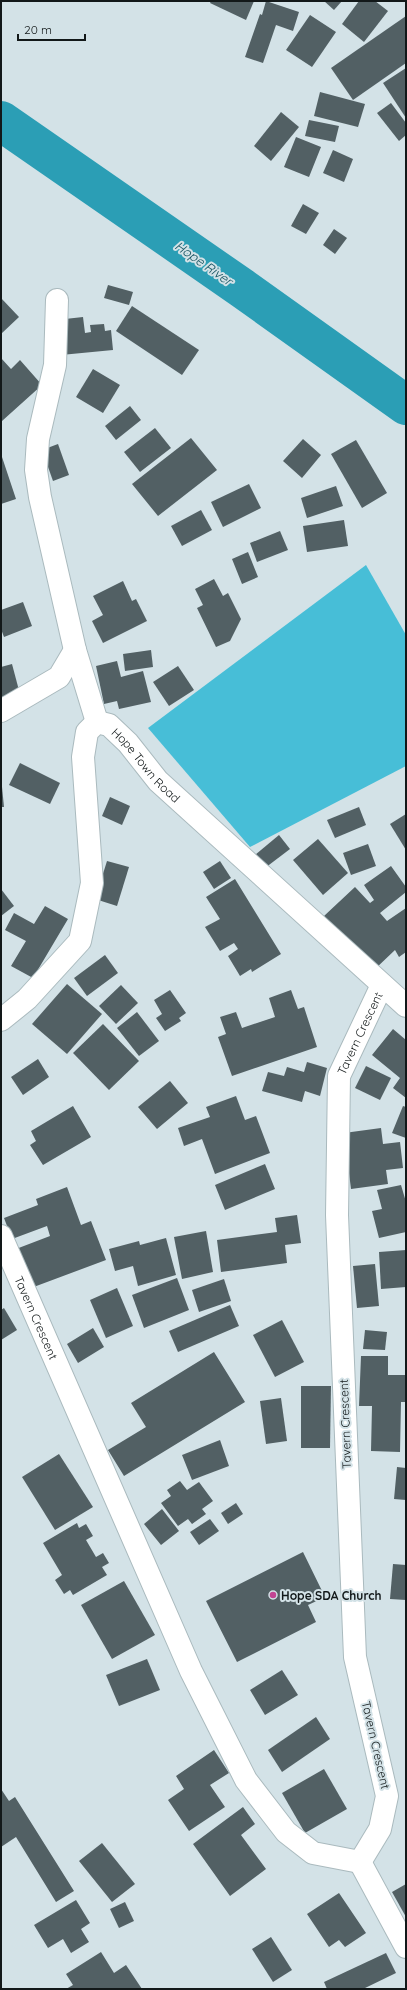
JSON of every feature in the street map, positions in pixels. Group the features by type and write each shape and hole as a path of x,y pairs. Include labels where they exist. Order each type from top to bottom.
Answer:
{"street":[{"path":"57,300 55,365 38,439 36,470 40,497 75,650 97,722"},
{"path":"1,711 59,677 75,650"},
{"name":"Hope Town Road","path":"1,1020 27,999 80,942 92,883 83,757 87,732 97,722 109,725 128,743 158,781 406,1006"},
{"name":"Tavern Crescent","path":"1,1236 191,1671 246,1780 286,1832 313,1853 360,1862 380,1829 387,1796 355,1657 337,1215 339,1076 382,985"},
{"path":"360,1862 406,1947"}],"shaded area":[{"path":"366,565 406,635 406,766 250,847 148,728"}],"building":[{"path":"211,1 254,1 246,20 210,3"},
{"path":"266,1 299,12 293,31 276,25 263,63 245,57"},
{"path":"324,1 342,1 334,10"},
{"path":"359,1 375,1 388,11 364,42 342,24"},
{"path":"310,15 336,32 312,67 286,50"},
{"path":"406,16 406,63 353,100 331,68"},
{"path":"406,68 406,118 383,83"},
{"path":"320,92 365,104 358,127 314,116"},
{"path":"391,103 406,123 406,135 399,141 377,113"},
{"path":"281,112 299,127 271,161 254,146"},
{"path":"309,120 339,126 335,142 305,136"},
{"path":"296,137 321,147 309,177 284,167"},
{"path":"333,150 353,159 344,182 323,173"},
{"path":"303,204 319,213 306,234 291,226"},
{"path":"334,229 347,238 335,254 323,245"},
{"path":"108,285 133,292 129,305 104,298"},
{"path":"1,298 19,317 1,334"},
{"path":"132,306 199,350 182,375 116,331"},
{"path":"83,317 85,333 91,332 90,325 104,324 105,331 111,330 113,350 61,355 65,319"},
{"path":"1,358 11,369 20,360 42,385 2,421"},
{"path":"93,369 120,385 103,413 76,397"},
{"path":"130,406 141,420 116,440 105,426"},
{"path":"155,428 171,448 140,472 124,452"},
{"path":"191,438 217,470 158,516 132,484"},
{"path":"303,439 321,455 302,478 283,461"},
{"path":"356,440 387,493 362,508 331,454"},
{"path":"58,444 69,475 53,481 42,450"},
{"path":"1,454 16,499 1,504"},
{"path":"249,484 261,508 223,527 211,502"},
{"path":"336,486 343,506 307,518 301,498"},
{"path":"201,510 212,530 182,546 171,526"},
{"path":"344,520 348,546 307,552 303,526"},
{"path":"280,531 288,550 257,562 250,543"},
{"path":"248,552 258,577 242,584 232,559"},
{"path":"214,579 223,596 228,593 241,619 230,641 216,647 197,608 203,605 195,589"},
{"path":"123,581 132,601 136,599 147,621 103,643 92,621 103,615 93,596"},
{"path":"23,602 32,626 4,637 1,629 1,610"},
{"path":"151,650 153,667 125,671 123,654"},
{"path":"117,661 121,677 143,671 151,702 119,709 117,701 104,704 96,666"},
{"path":"12,664 21,698 1,704 1,667"},
{"path":"178,666 194,690 169,706 153,682"},
{"path":"20,763 60,783 50,804 9,785"},
{"path":"2,787 4,807 1,807"},
{"path":"110,797 130,806 122,825 102,816"},
{"path":"359,807 366,825 335,838 327,820"},
{"path":"406,814 406,850 390,824"},
{"path":"279,835 290,849 265,868 255,855"},
{"path":"318,839 348,873 323,895 293,860"},
{"path":"368,844 376,866 351,875 343,853"},
{"path":"107,861 129,867 117,906 95,899"},
{"path":"220,861 231,878 214,889 203,872"},
{"path":"391,866 406,887 406,892 380,913 387,921 406,908 406,952 399,957 395,950 374,970 324,916 355,887 370,903 374,900 364,885"},
{"path":"235,879 281,954 252,972 251,969 240,976 228,956 238,949 234,943 220,951 205,927 220,919 206,897"},
{"path":"1,889 14,906 1,916"},
{"path":"45,906 68,919 33,978 11,966 26,941 5,930 14,913 34,924"},
{"path":"105,955 118,973 87,996 74,978"},
{"path":"67,984 102,1014 67,1054 32,1024"},
{"path":"121,985 138,1003 116,1024 99,1006"},
{"path":"170,990 186,1013 179,1018 181,1021 165,1031 156,1018 162,1014 154,1000"},
{"path":"291,990 298,1009 304,1007 317,1047 232,1076 218,1037 226,1034 220,1017 236,1012 242,1028 275,1017 269,998"},
{"path":"137,1012 159,1041 139,1056 117,1028"},
{"path":"103,1024 139,1061 109,1090 73,1053"},
{"path":"393,1029 406,1040 406,1098 393,1088 400,1078 372,1055"},
{"path":"38,1059 49,1077 23,1095 11,1077"},
{"path":"307,1062 327,1068 320,1096 305,1091 302,1102 262,1091 268,1072 284,1076 287,1067 304,1072"},
{"path":"366,1066 391,1078 380,1100 355,1088"},
{"path":"170,1081 188,1103 157,1129 138,1107"},
{"path":"236,1096 245,1120 256,1116 270,1153 215,1174 202,1139 184,1146 178,1128 210,1117 206,1107"},
{"path":"73,1106 91,1137 43,1165 30,1145 36,1141 31,1131"},
{"path":"403,1106 406,1107 406,1138 392,1133"},
{"path":"381,1128 383,1144 400,1142 403,1168 386,1170 388,1184 351,1189 344,1133"},
{"path":"265,1164 275,1189 225,1210 215,1185"},
{"path":"401,1185 406,1202 406,1232 379,1238 372,1211 382,1209 377,1190"},
{"path":"67,1187 81,1225 91,1221 106,1260 31,1288 16,1249 50,1236 47,1226 12,1239 4,1218 38,1205 36,1199"},
{"path":"297,1215 301,1243 285,1245 287,1263 221,1272 217,1240 277,1232 275,1218"},
{"path":"206,1231 213,1272 182,1279 174,1237"},
{"path":"166,1238 176,1275 138,1286 133,1266 115,1271 109,1249 139,1241 140,1245"},
{"path":"406,1250 406,1287 381,1289 379,1252"},
{"path":"375,1264 379,1306 357,1308 353,1266"},
{"path":"177,1278 189,1310 144,1328 132,1295"},
{"path":"224,1279 231,1301 199,1312 192,1290"},
{"path":"117,1288 133,1326 106,1338 90,1300"},
{"path":"230,1305 239,1326 178,1352 169,1331"},
{"path":"4,1308 17,1330 1,1340 1,1310"},
{"path":"282,1320 304,1362 275,1377 253,1335"},
{"path":"93,1328 104,1347 78,1363 67,1344"},
{"path":"365,1330 387,1332 385,1350 363,1349"},
{"path":"214,1352 245,1402 124,1476 108,1450 146,1427 131,1403"},
{"path":"361,1356 388,1356 388,1375 406,1375 406,1402 401,1402 400,1452 371,1451 372,1406 359,1406"},
{"path":"301,1386 331,1386 330,1448 301,1448"},
{"path":"281,1398 287,1441 266,1444 260,1401"},
{"path":"220,1440 229,1466 192,1480 182,1455"},
{"path":"59,1454 93,1507 55,1530 22,1477"},
{"path":"397,1467 406,1468 406,1500 394,1499"},
{"path":"180,1481 187,1490 199,1482 213,1501 202,1509 206,1514 192,1524 188,1519 178,1526 161,1503 171,1496 167,1490"},
{"path":"236,1503 243,1514 228,1524 221,1513"},
{"path":"162,1509 179,1531 161,1545 144,1524"},
{"path":"210,1519 219,1531 199,1545 190,1532"},
{"path":"77,1523 79,1528 86,1524 93,1536 86,1540 96,1557 103,1553 109,1563 102,1567 107,1575 73,1595 70,1590 64,1594 55,1580 62,1575 43,1543"},
{"path":"303,1552 325,1597 308,1605 316,1622 237,1662 206,1601"},
{"path":"393,1564 406,1565 406,1600 390,1599"},
{"path":"124,1581 155,1635 112,1659 81,1605"},
{"path":"147,1659 160,1690 119,1706 106,1675"},
{"path":"282,1670 298,1695 265,1715 250,1690"},
{"path":"316,1717 330,1739 282,1772 268,1750"},
{"path":"214,1750 229,1773 210,1785 225,1807 189,1831 168,1800 184,1789 176,1776"},
{"path":"324,1769 347,1809 305,1833 282,1793"},
{"path":"1,1789 9,1801 15,1797 74,1891 56,1902 16,1837 1,1847"},
{"path":"243,1807 255,1824 241,1835 266,1869 230,1896 193,1844"},
{"path":"102,1843 135,1884 112,1902 79,1861"},
{"path":"406,1884 406,1917 392,1892"},
{"path":"339,1893 366,1933 345,1947 339,1940 329,1947 307,1914"},
{"path":"76,1900 90,1923 81,1929 89,1942 71,1953 63,1939 48,1948 34,1925"},
{"path":"125,1902 134,1921 119,1928 110,1909"},
{"path":"271,1937 292,1970 273,1982 252,1949"},
{"path":"101,1952 114,1973 126,1965 142,1989 66,1989 73,1985 66,1974"},
{"path":"386,1953 396,1973 363,1989 327,1989 324,1982"}],"waterway":[{"name":"Hope River","path":"1,121 242,288 406,405"}],"place":[{"name":"Hope SDA Church","path":"273,1595"}]}
